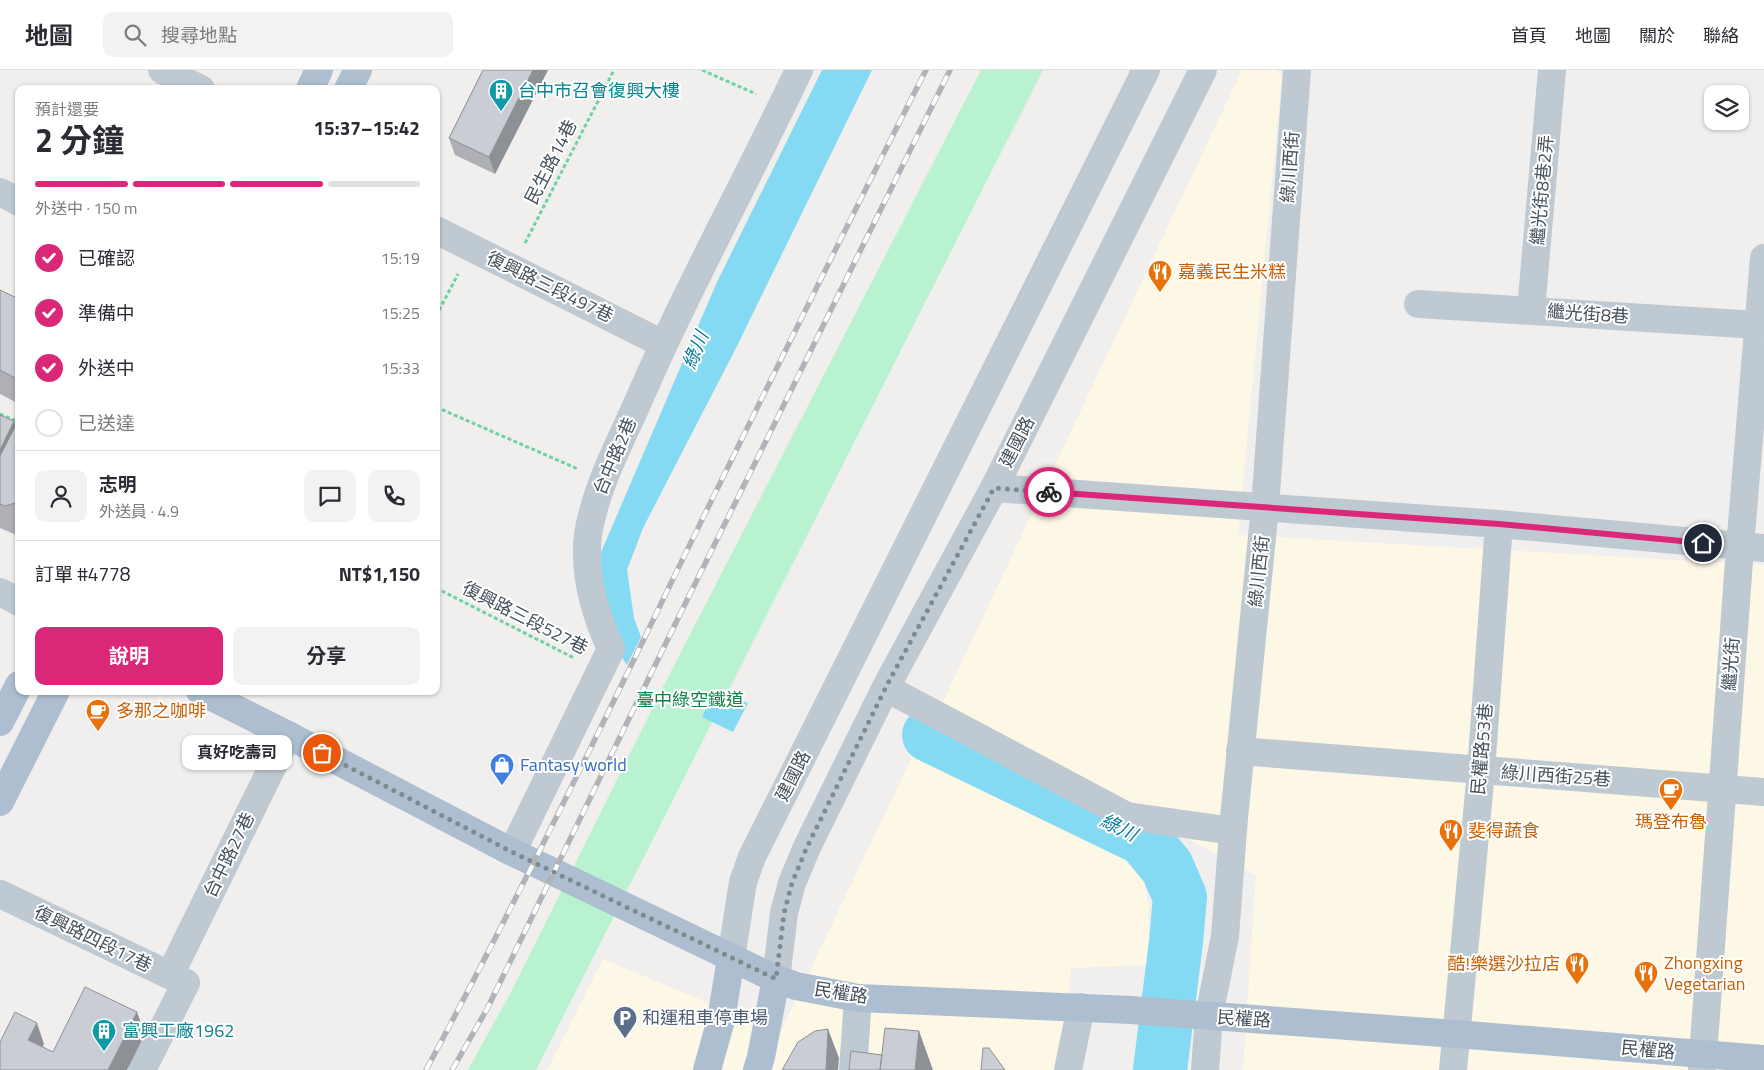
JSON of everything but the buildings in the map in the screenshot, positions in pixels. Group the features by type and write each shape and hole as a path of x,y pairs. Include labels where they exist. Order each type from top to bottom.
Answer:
{"main road":[{"path":"312,85 319,70"},
{"path":"350,85 358,70"},
{"path":"0,722 15,693"},
{"path":"0,802 54,695"},
{"name":"民權路","path":"208,695 512,852 731,958 796,986 858,998 1131,1010 1456,1034 1702,1062 1764,1059"},
{"name":"建國路","path":"707,1070 721,1020 731,958"},
{"name":"建國路","path":"756,1070 761,1057 776,979"}],"street":[{"path":"162,70 193,85"},
{"name":"台中路2巷","path":"512,852 602,672 611,649 599,622 591,594 588,538 592,511 663,344 782,106 798,70"},
{"name":"建國路","path":"731,958 743,882 752,857 1146,70"},
{"name":"建國路","path":"776,979 784,913 792,883 807,847 886,688 994,488 1203,70"},
{"name":"綠川西街","path":"1205,1070 1209,1016 1225,936 1240,751 1265,507 1297,70"},
{"name":"繼光街8巷2弄","path":"1531,310 1552,70"},
{"path":"0,192 15,200"},
{"name":"復興路三段497巷","path":"440,232 471,249 513,267 663,344"},
{"name":"繼光街","path":"1702,1062 1722,789 1752,548 1758,325 1764,258"},
{"name":"繼光街8巷","path":"1418,304 1758,325"},
{"path":"994,488 1499,524 1752,548"},
{"name":"民權路53巷","path":"1453,1070 1481,770 1499,524"},
{"path":"0,592 15,600"},
{"path":"886,688 1127,816 1233,831"},
{"name":"台中路27巷","path":"142,1070 178,979 288,735"},
{"name":"綠川西街25巷","path":"1240,751 1764,792"},
{"name":"復興路四段17巷","path":"0,894 178,979"},
{"path":"853,1070 858,998"},
{"path":"1068,1070 1081,1007"}],"path":[{"name":"民生路14巷","path":"513,267 614,70"},
{"path":"702,70 782,106"},
{"path":"440,308 471,249"},
{"path":"440,409 604,480"},
{"path":"0,414 15,420"},
{"name":"復興路三段527巷","path":"440,590 602,672"}],"shaded area":[{"path":"1242,70 1276,70 1282,75 1238,535 1764,565 1764,1070 1243,1070 1256,875 940,708"},
{"path":"914,753 1097,839 1125,860 1144,883 1149,906 1148,965 1071,968 1062,1070 547,1070 603,959 780,1033"}],"green space":[{"name":"臺中綠空鐵道","path":"981,70 1043,70 536,1070 468,1070 511,992 665,683"}],"water":[{"path":"822,70 872,70 736,348 643,528 627,570 634,618 641,637 627,665 617,650 597,575 599,557 717,282"},
{"path":"714,691 748,703 733,732 702,717"}],"waterway":[{"name":"綠川","path":"929,735 1144,839 1167,867 1180,897 1160,1070"}],"railway":[{"path":"426,1070 551,828 797,326 926,70"},
{"path":"452,1070 487,1009 950,70"}],"way so far":[{"path":"322,753 512,852 776,979 784,913 792,883 807,847 888,683 994,488 1049,492"}],"place":[{"name":"台中市召會復興大樓","path":"501,112"},
{"name":"嘉義民生米糕","path":"1160,293"},
{"name":"多那之咖啡","path":"98,732"},
{"name":"真好吃壽司","path":"322,753"},
{"name":"Fantasy world","path":"502,786"},
{"name":"瑪登布魯","path":"1671,811"},
{"name":"斐得蔬食","path":"1451,852"},
{"name":"酷!樂選沙拉店","path":"1577,985"},
{"name":"Zhongxing Vegetarian","path":"1646,994"},
{"name":"和運租車停車場","path":"625,1039"},
{"name":"富興工廠1962","path":"104,1052"}],"route":[{"path":"1049,492 1499,524 1703,543"}]}
